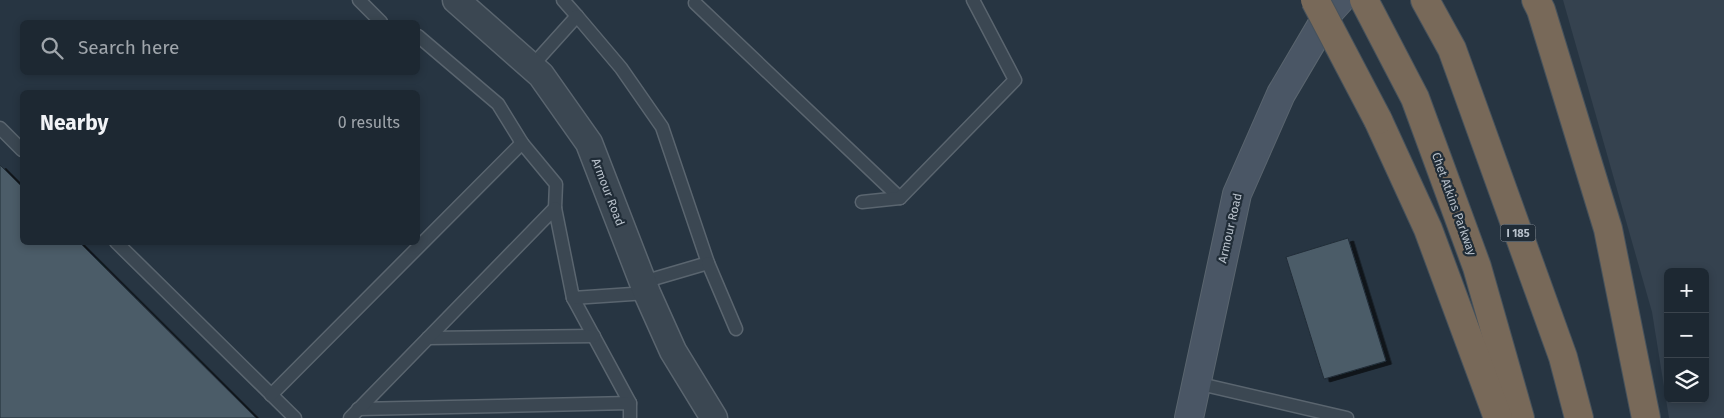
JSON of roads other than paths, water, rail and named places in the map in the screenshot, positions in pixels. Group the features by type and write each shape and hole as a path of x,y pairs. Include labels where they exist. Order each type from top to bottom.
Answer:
{"highway":[{"path":"1314,0 1378,120 1428,229 1498,418"},
{"name":"Chet Atkins Parkway","path":"1364,0 1415,98 1477,267 1520,418"},
{"name":"I 185","path":"1425,0 1452,49 1563,357 1579,418"},
{"path":"1538,5 1608,229 1646,418"}],"street":[{"name":"Armour Road","path":"456,0 541,75 589,143 645,288 673,351 714,418"},
{"name":"Armour Road","path":"1189,418 1237,194 1281,94 1330,11 1340,0"}],"lane":[{"path":"563,0 621,68 662,127 708,263 736,328"},
{"path":"862,202 900,198 1015,80 973,0"},
{"path":"365,2 379,20"},
{"path":"694,3 900,198"},
{"path":"531,67 577,16"},
{"path":"420,38 498,104 522,143 556,184 555,208 574,298 630,403 630,418"},
{"path":"0,128 20,148"},
{"path":"271,395 522,143"},
{"path":"354,414 555,208"},
{"path":"119,245 295,418"},
{"path":"574,298 645,288 708,263"},
{"path":"428,338 594,336"},
{"path":"1196,383 1347,418"},
{"path":"354,414 630,403"}]}
